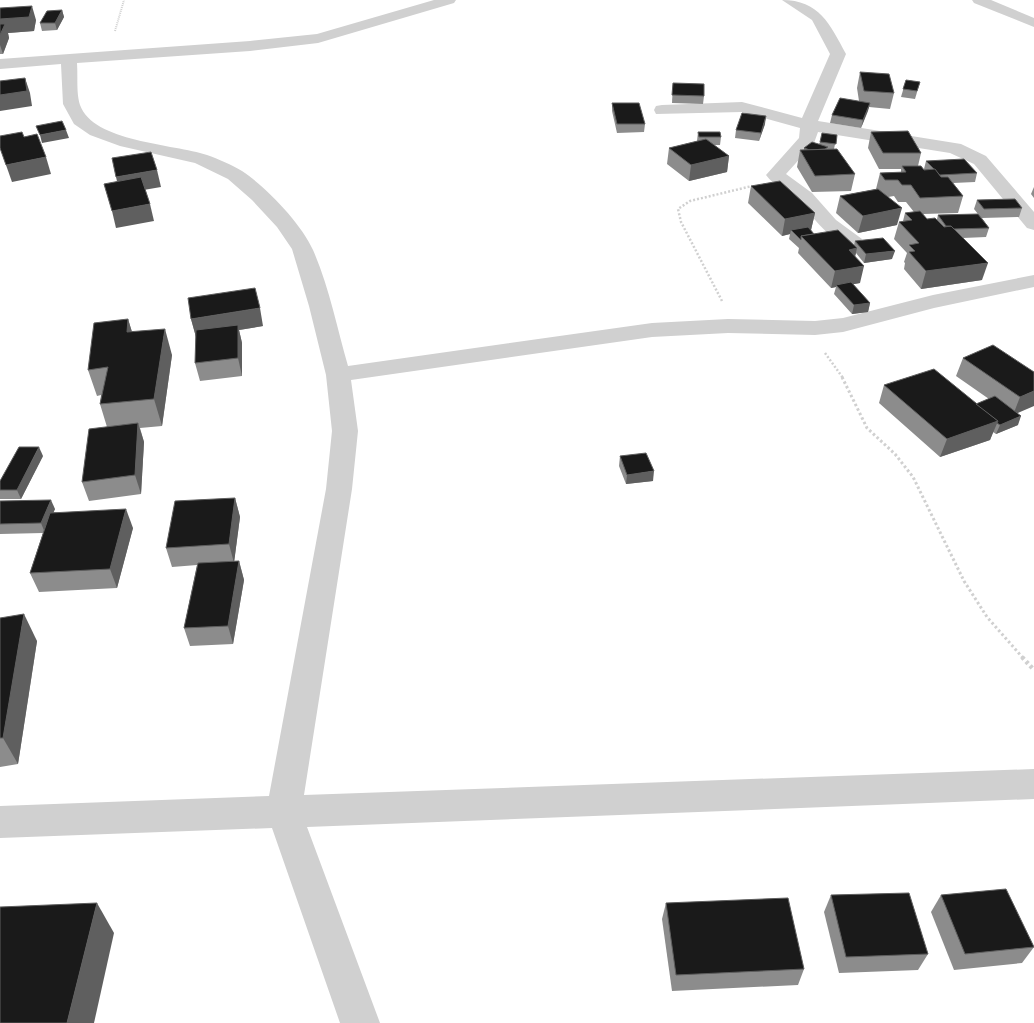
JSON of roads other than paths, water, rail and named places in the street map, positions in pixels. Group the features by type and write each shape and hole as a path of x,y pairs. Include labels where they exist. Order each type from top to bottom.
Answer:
{"street":[{"path":"0,64 250,46 318,38 449,0"},
{"path":"789,0 817,17 838,54 809,125 808,139 775,175 805,197 829,224 852,240"},
{"path":"978,0 1034,23"},
{"path":"69,60 71,104 80,120 96,131 126,142 201,160 235,175 285,223 302,249 338,375 344,431 339,489 284,812 360,1023"},
{"path":"662,110 742,107 809,125 955,148 980,160 1034,224"},
{"path":"338,375 652,330 734,326 808,328 844,325 933,302 1034,281"},
{"path":"0,822 1034,784"}]}
